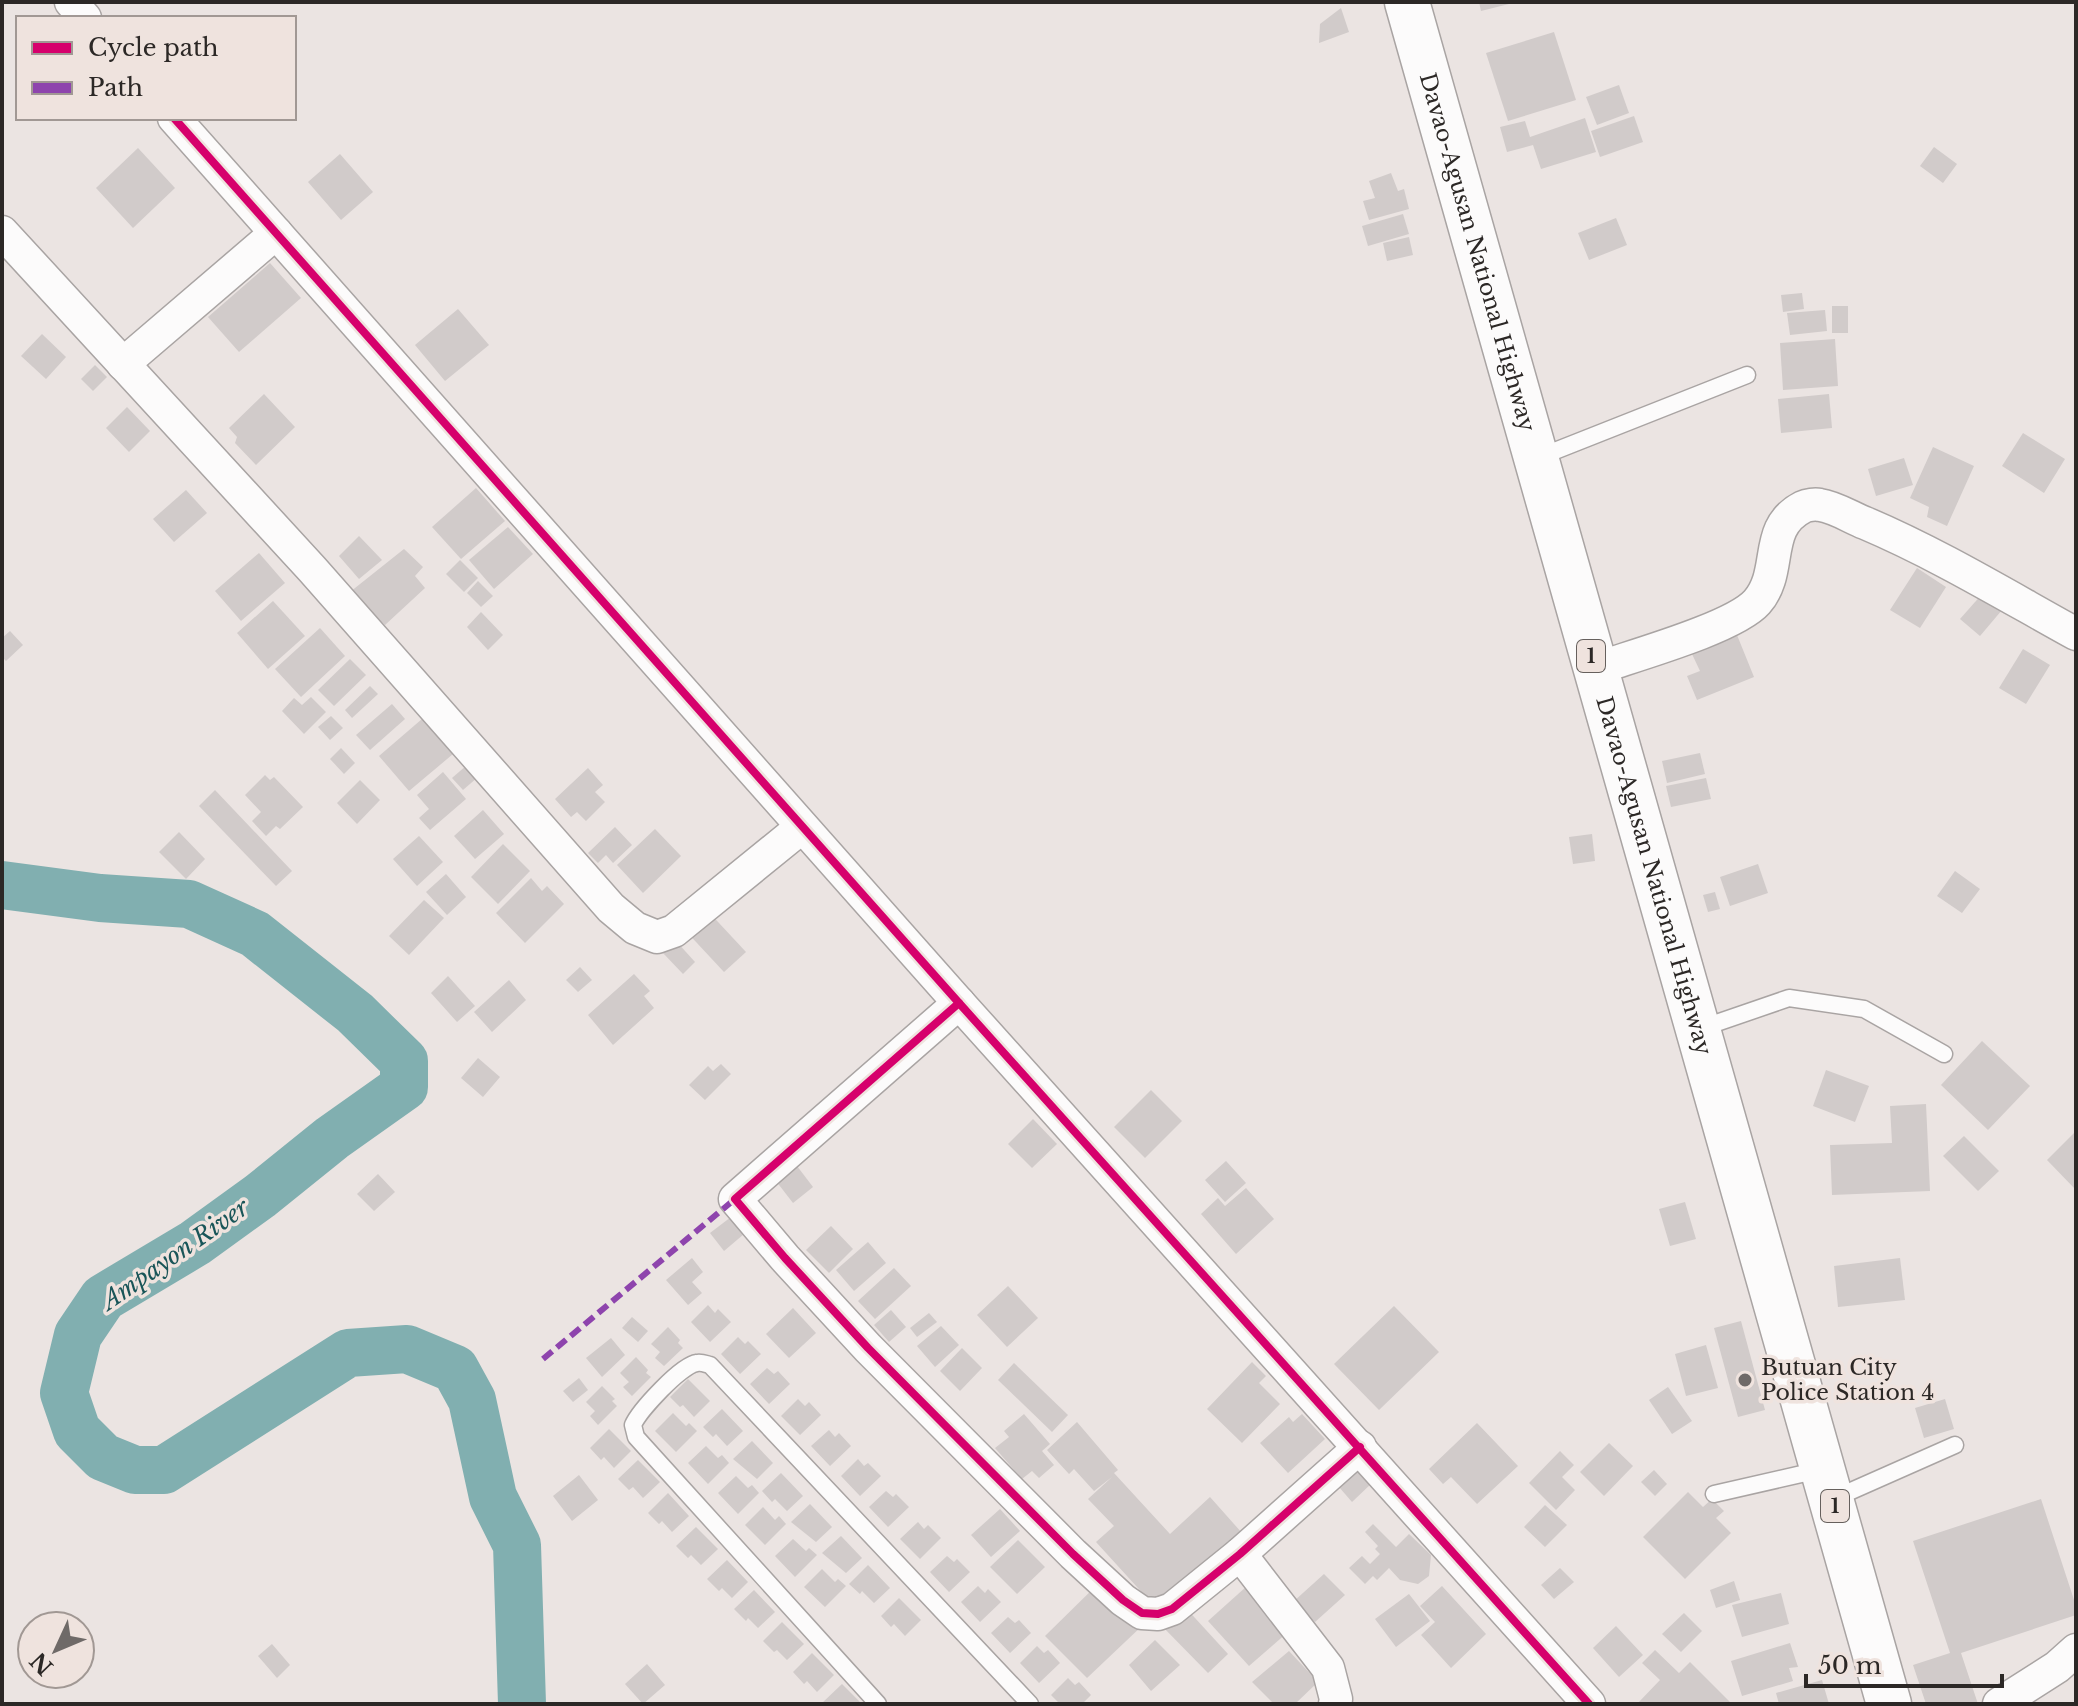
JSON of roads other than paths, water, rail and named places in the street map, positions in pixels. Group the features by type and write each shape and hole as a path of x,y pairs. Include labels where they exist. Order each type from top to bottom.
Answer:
{"highway":[{"name":"Davao-Agusan National Highway","path":"1407,2 1889,1704"}],"street":[{"path":"176,120 959,1003 1589,1704"},
{"path":"2,232 312,569 611,908 635,928 657,937 674,931 802,827"},
{"path":"123,364 276,233"},
{"path":"1595,669 1712,628 1738,617 1756,604 1770,584 1778,531 1787,519 1805,506 1822,505 1901,539 2076,634"},
{"path":"959,1003 735,1199 785,1258 868,1348 1073,1554 1123,1600 1142,1613 1158,1614 1172,1609 1240,1554 1360,1447"},
{"path":"1240,1554 1328,1668 1335,1704"},
{"path":"1999,1704 2057,1667 2076,1650"}],"lane":[{"path":"1535,459 1747,375"},
{"path":"1697,1030 1789,998 1864,1009 1944,1054"},
{"path":"878,1704 636,1437 633,1425 637,1415 686,1367 699,1362 710,1365 1030,1704"},
{"path":"1714,1494 1829,1484 1955,1445"}],"waterway":[{"name":"Ampayon River","path":"2,885 100,898 189,904 255,934 355,1013 404,1061 404,1087 195,1243 103,1298 78,1335 64,1393 77,1431 103,1457 135,1470 164,1470 348,1353 407,1349 455,1369 472,1400 493,1497 517,1545 522,1704"}],"place":[{"name":"Butuan City Police Station 4","path":"1745,1380"}]}
